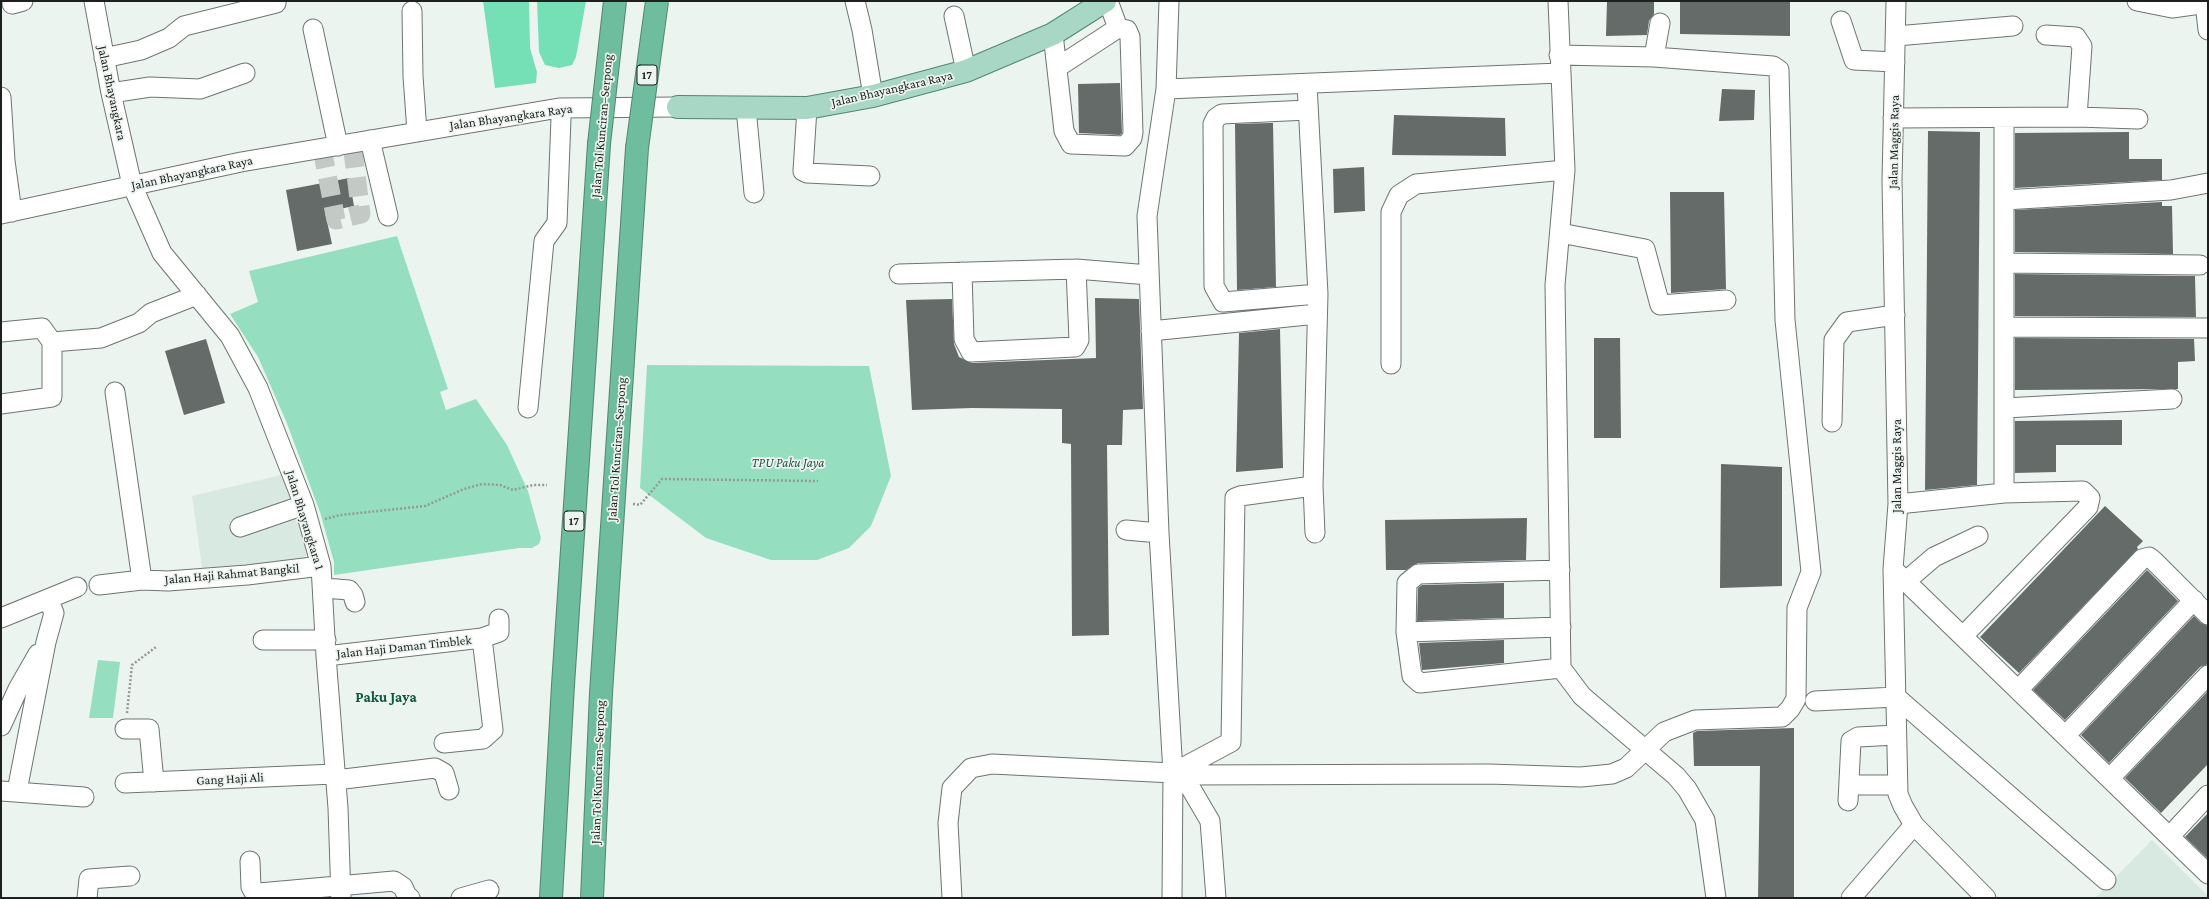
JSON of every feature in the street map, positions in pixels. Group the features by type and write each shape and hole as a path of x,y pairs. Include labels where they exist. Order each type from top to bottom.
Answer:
{"highway":[{"name":"Jalan Tol Kunciran–Serpong","path":"551,898 563,685 599,144 615,1"},
{"name":"Jalan Tol Kunciran–Serpong","path":"592,898 601,693 637,148 657,1"}],"main road":[{"name":"Jalan Bhayangkara Raya","path":"678,107 807,108 873,96 966,71 1053,34 1106,1"}],"street":[{"name":"Jalan Bhayangkara","path":"94,1 110,93 132,185"},
{"path":"855,1 862,30 873,96"},
{"path":"1106,1 1118,28"},
{"path":"1169,1 1166,89 1147,216 1159,533 1178,774 1172,898"},
{"path":"1558,1 1565,170 1555,285 1561,668 1582,696 1645,749 1687,789 1705,820 1716,898"},
{"name":"Jalan Maggis Raya","path":"1896,1 1893,118 1899,575 1896,696 1898,794 1914,825 1986,898"},
{"path":"2137,2 2172,8 2206,3 2208,30"},
{"path":"104,58 141,50 169,38 184,26 276,3"},
{"path":"412,11 412,76 417,132"},
{"path":"954,16 966,71"},
{"path":"1841,21 1854,60 1895,62"},
{"path":"1654,56 1660,23"},
{"path":"1896,36 2013,26"},
{"path":"1053,34 1058,67 1064,131 1071,144 1125,146 1132,138 1133,132 1130,38 1127,30 1118,28 1058,67"},
{"path":"313,29 338,146"},
{"path":"2046,35 2076,36 2082,46 2076,117"},
{"path":"952,898 948,823 952,788 971,768 992,764 1178,774 1489,774 1581,777 1620,772 1664,732 1694,720 1782,717 1790,709 1796,699 1796,608 1810,572 1785,320 1779,70 1773,66 1654,56 1307,84 1166,89"},
{"path":"110,93 150,87 200,89 245,73"},
{"path":"1307,84 1318,294 1313,486 1315,533"},
{"path":"1,97 5,161 6,213"},
{"name":"Jalan Bhayangkara Raya","path":"6,213 241,162 559,108 678,107"},
{"path":"528,408 544,241 557,223 561,118 559,108"},
{"path":"746,108 754,193"},
{"path":"807,108 803,171 870,176"},
{"path":"1308,110 1222,114 1216,118 1213,124 1214,286 1224,302 1318,294"},
{"path":"1893,118 2004,119 2076,117 2138,119"},
{"path":"2004,119 2004,493"},
{"path":"370,140 388,216"},
{"path":"1391,364 1391,212 1399,195 1416,184 1565,170"},
{"path":"2004,200 2171,190 2208,183"},
{"name":"Jalan Bhayangkara 1","path":"132,185 162,253 230,336 258,388 304,505 322,566 335,777 346,853 340,892"},
{"path":"1560,233 1644,249 1660,305 1726,300"},
{"path":"2004,263 2200,265"},
{"path":"899,274 1076,269 1149,274"},
{"path":"962,272 964,339 971,352 1074,347 1079,340 1076,269"},
{"path":"52,342 101,338 139,323 151,313 197,295"},
{"path":"1151,331 1317,314"},
{"path":"1832,422 1834,340 1847,322 1895,314"},
{"path":"2005,327 2208,328"},
{"path":"1,332 42,328 52,342 52,397 1,404"},
{"path":"114,392 142,580"},
{"path":"2005,408 2172,399"},
{"path":"1178,774 1229,743 1232,739 1235,498 1240,496 1313,486"},
{"path":"1898,504 2004,493 2083,491 2088,494 2090,502 2088,507 1963,636"},
{"path":"240,527 304,505"},
{"path":"1126,530 1159,533"},
{"path":"1978,536 1899,575 2019,689 2208,874"},
{"path":"2019,689 2142,559 2149,557 2154,561 2208,615"},
{"name":"Jalan Haji Rahmat Bangkil","path":"99,585 142,580 168,581 204,578 322,566"},
{"path":"1560,570 1418,574 1407,584 1406,632 1412,676 1420,683 1561,668"},
{"path":"1,618 77,587"},
{"path":"324,588 349,590 353,595 355,602"},
{"path":"48,599 54,613 9,791 84,797"},
{"path":"2066,735 2194,600"},
{"path":"444,743 483,739 492,733 482,638 498,632 499,619"},
{"path":"1406,632 1561,627"},
{"name":"Jalan Haji Daman Timblek","path":"263,640 326,648 482,638"},
{"path":"1,726 18,689 46,642"},
{"path":"2110,778 2208,675"},
{"path":"1815,701 1896,696 2106,880"},
{"path":"125,729 149,729 154,782"},
{"path":"1896,735 1854,738 1850,746 1849,793 1898,785"},
{"name":"Gang Haji Ali","path":"125,783 335,777 435,768 444,773 449,790"},
{"path":"1178,774 1210,821 1216,898"},
{"path":"2170,836 2208,795"},
{"path":"1851,898 1914,825"},
{"path":"250,861 251,887 254,892 340,892 394,881 403,887 407,896 410,898"},
{"path":"87,898 89,879 130,876"},
{"path":"461,898 489,890"}],"path":[{"path":"633,504 640,505 662,479 818,481"},
{"path":"309,524 340,515 425,506 464,489 482,484 500,485 513,490 533,485 547,485"},
{"path":"125,729 132,665 156,647"}],"shaded area":[{"path":"483,1 529,1 530,48 537,72 536,83 495,88"},
{"path":"537,1 586,1 576,57 572,65 559,68 545,65 539,52"},
{"path":"285,474 310,555 289,561 203,574 192,496"},
{"path":"2152,840 2208,896 2208,898 2095,898"}],"green space":[{"path":"397,236 448,389 440,392 446,410 476,399 507,445 528,491 541,538 539,544 532,548 519,548 334,575 334,562 320,512 286,421 258,357 230,314 258,302 249,271"},
{"name":"TPU Paku Jaya","path":"647,365 869,366 891,476 871,526 849,548 817,560 771,560 706,538 640,488"},
{"path":"98,660 120,662 113,718 89,718"}],"building":[{"path":"1607,1 1654,1 1654,14 1649,21 1647,35 1606,36"},
{"path":"1680,1 1790,1 1790,36 1680,34"},
{"path":"1120,83 1122,133 1120,135 1079,133 1078,84"},
{"path":"1722,89 1755,90 1754,120 1719,121"},
{"path":"1394,115 1505,118 1506,156 1392,155"},
{"path":"1273,123 1276,287 1237,290 1235,124"},
{"path":"1928,131 1980,132 1978,372 1977,485 1925,490"},
{"path":"2129,132 2129,159 2162,159 2162,180 2015,188 2015,133"},
{"path":"1364,167 1365,211 1334,213 1333,169"},
{"path":"349,178 354,206 325,212 332,244 297,251 286,190"},
{"path":"1670,192 1724,192 1726,289 1671,293"},
{"path":"2162,202 2162,206 2172,206 2173,254 2015,252 2015,210"},
{"path":"2015,274 2195,276 2196,317 2015,316"},
{"path":"1095,298 1139,299 1143,409 1123,410 1122,445 1107,445 1109,635 1072,636 1071,444 1062,443 1062,409 972,408 912,410 906,300 952,299 954,344 959,357 972,363 1096,358"},
{"path":"1280,329 1283,468 1236,472 1239,333"},
{"path":"1594,338 1620,338 1621,438 1594,438"},
{"path":"2015,338 2194,339 2195,361 2178,362 2178,389 2015,390"},
{"path":"206,339 225,403 184,415 165,351"},
{"path":"2122,420 2122,445 2056,445 2056,472 2015,473 2015,421"},
{"path":"1721,464 1782,467 1782,586 1720,588"},
{"path":"2105,506 2143,541 2137,547 2138,549 2019,673 1980,637"},
{"path":"1527,518 1526,560 1418,563 1406,570 1386,570 1385,520"},
{"path":"2147,570 2178,601 2065,720 2033,690"},
{"path":"1504,583 1504,618 1417,621 1418,588 1422,585"},
{"path":"2194,616 2201,623 2208,626 2208,664 2200,667 2109,763 2081,735"},
{"path":"1504,640 1504,663 1422,670 1419,643"},
{"path":"2208,691 2208,764 2161,813 2125,778"},
{"path":"1794,728 1794,898 1758,898 1760,766 1694,766 1693,733 1697,731"},
{"path":"2208,813 2208,859 2185,837"}],"tunnel":[{"path":"322,149 336,220 361,214 352,144"}],"district":[{"name":"Paku Jaya","path":"386,697"}]}
